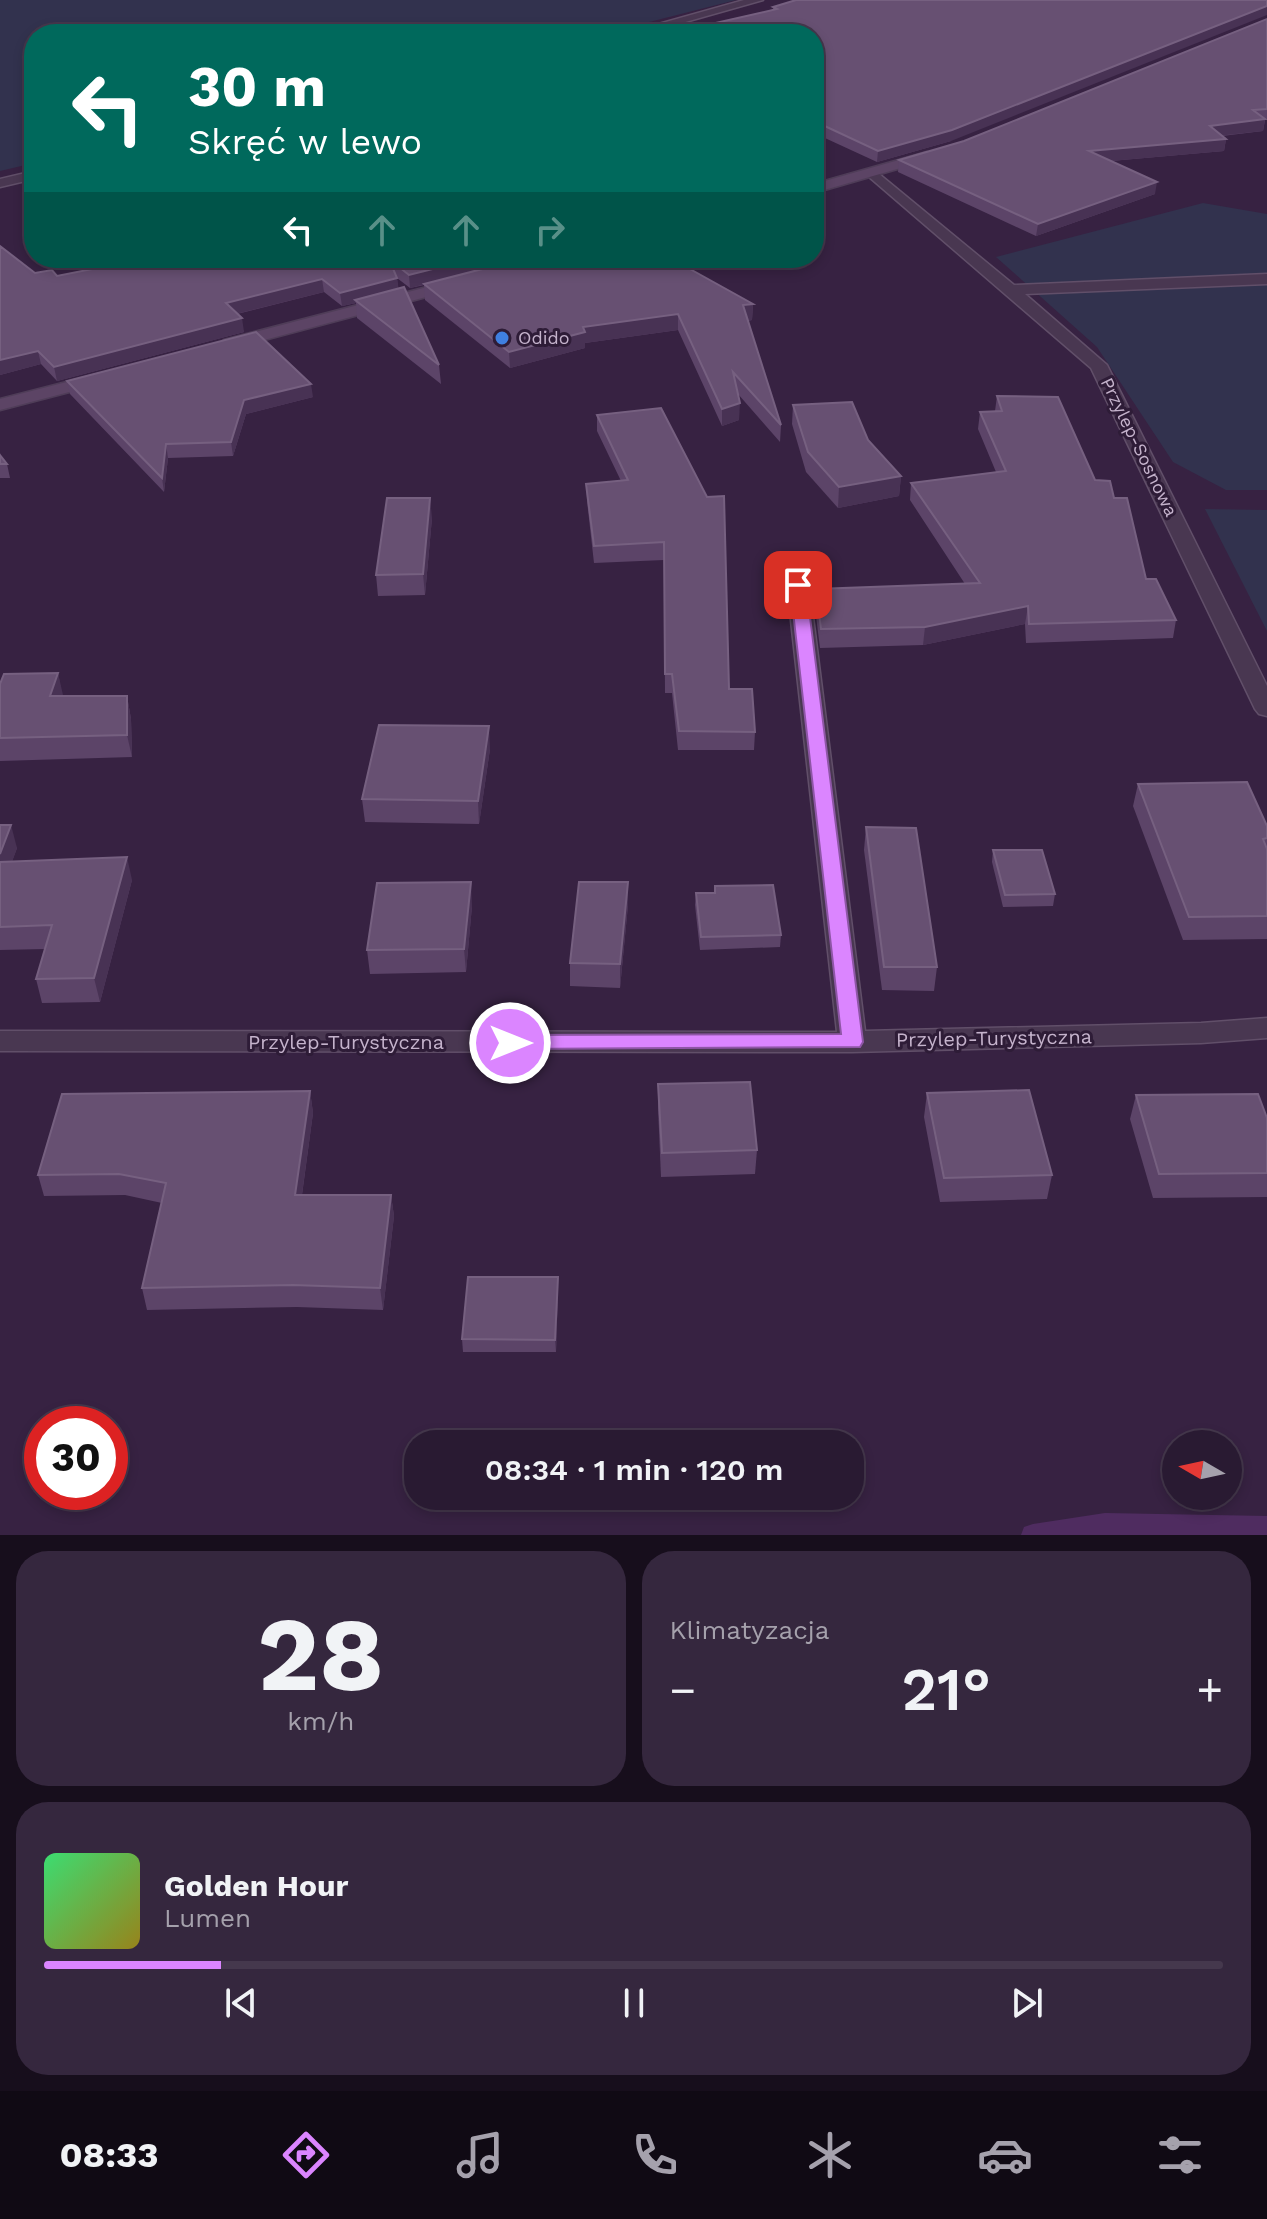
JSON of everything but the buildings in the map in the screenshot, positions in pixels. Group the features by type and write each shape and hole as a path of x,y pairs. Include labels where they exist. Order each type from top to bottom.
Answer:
{"main road":[{"path":"824,186 943,151"},
{"path":"217,347 470,281"},
{"path":"0,405 118,374"}],"street":[{"path":"667,24 757,0"},
{"name":"Przylep-Sosnowa","path":"873,173 1098,365 1267,709"},
{"path":"0,183 24,177"},
{"path":"1010,290 1267,279"},
{"path":"798,585 852,1042"},
{"name":"Przylep-Turystyczna","path":"0,1041 852,1042 1201,1033 1267,1028"}],"shaded area":[{"path":"0,0 736,0 641,24 24,24 24,165 0,171"},
{"path":"1203,203 1267,214 1267,490 1226,490 1173,462 1097,347 996,257"},
{"path":"1205,509 1267,510 1267,631"}],"waterway":[{"path":"1033,1535 1105,1524 1267,1527"}],"place":[{"name":"Odido","path":"502,338"}],"route":[{"path":"510,1043 852,1042 798,585"}]}
